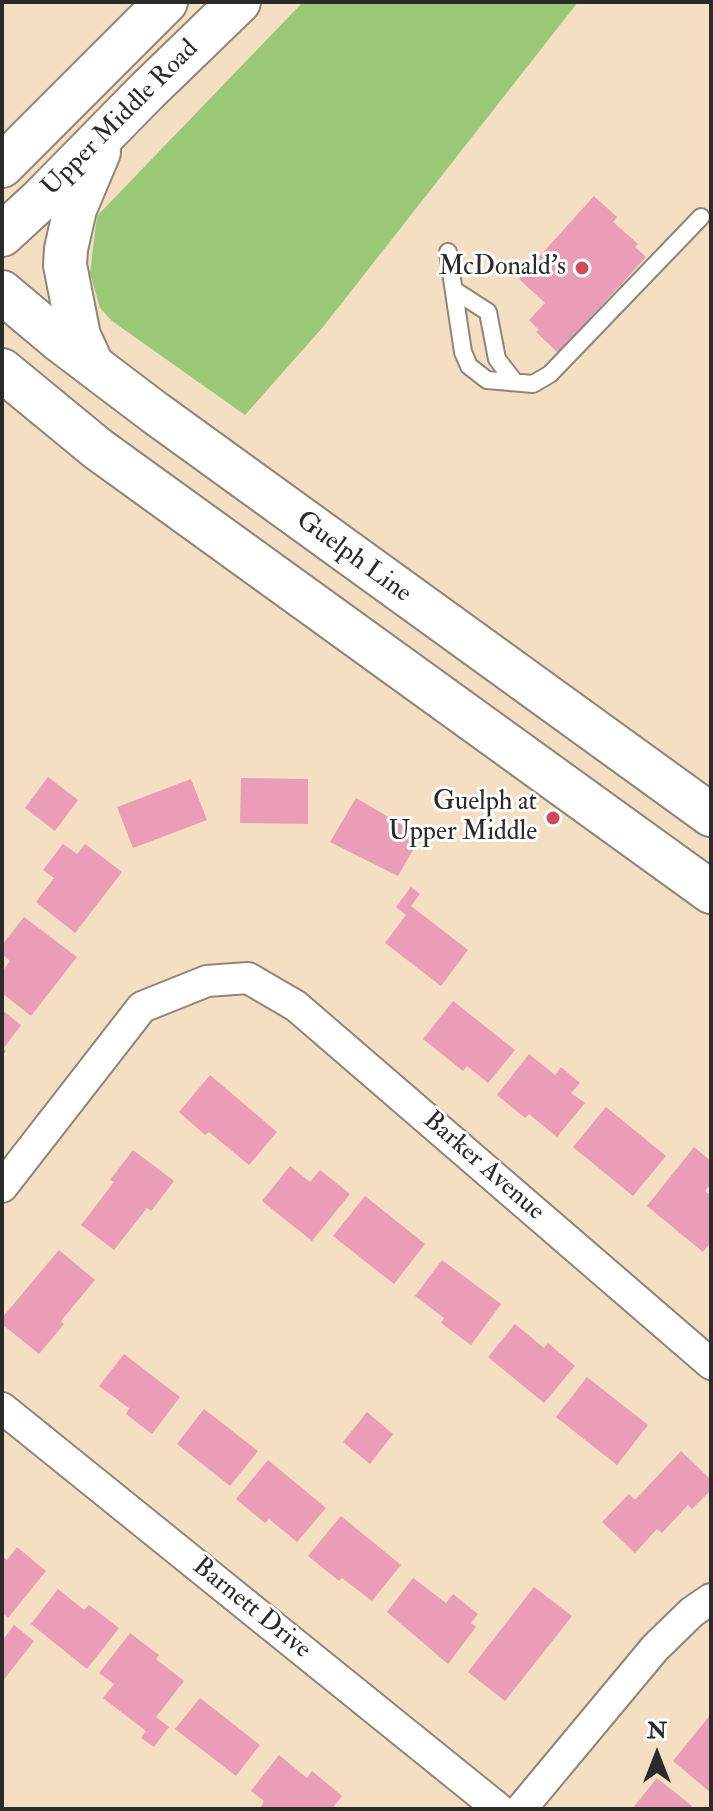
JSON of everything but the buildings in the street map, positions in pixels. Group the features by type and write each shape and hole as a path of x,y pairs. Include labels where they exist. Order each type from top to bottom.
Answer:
{"main road":[{"name":"Upper Middle Road","path":"2,166 166,2"},
{"name":"Upper Middle Road","path":"2,235 239,2"},
{"path":"2,125 68,100"},
{"path":"92,364 79,336 69,297 66,249 75,209 107,132"},
{"name":"Guelph Line","path":"2,292 92,364 312,528 697,805"},
{"path":"2,370 18,396 122,467 711,892"},
{"path":"572,791 636,795 697,805"}],"street":[{"name":"Barker Avenue","path":"2,1187 142,1007 207,981 248,978 296,1006 711,1364"},
{"name":"Barnett Drive","path":"2,1408 499,1809"},
{"path":"521,1809 655,1648 692,1612 711,1599"}],"lane":[{"path":"448,252 463,352 469,366 487,380 533,384 550,374 701,217"},
{"path":"454,290 488,312 497,359 514,381"}],"green space":[{"path":"303,2 578,2 323,327 245,415 112,321 100,308 90,273 97,216"}],"place":[{"name":"McDonald's","path":"582,268"},
{"name":"Guelph at Upper Middle","path":"553,818"}]}
